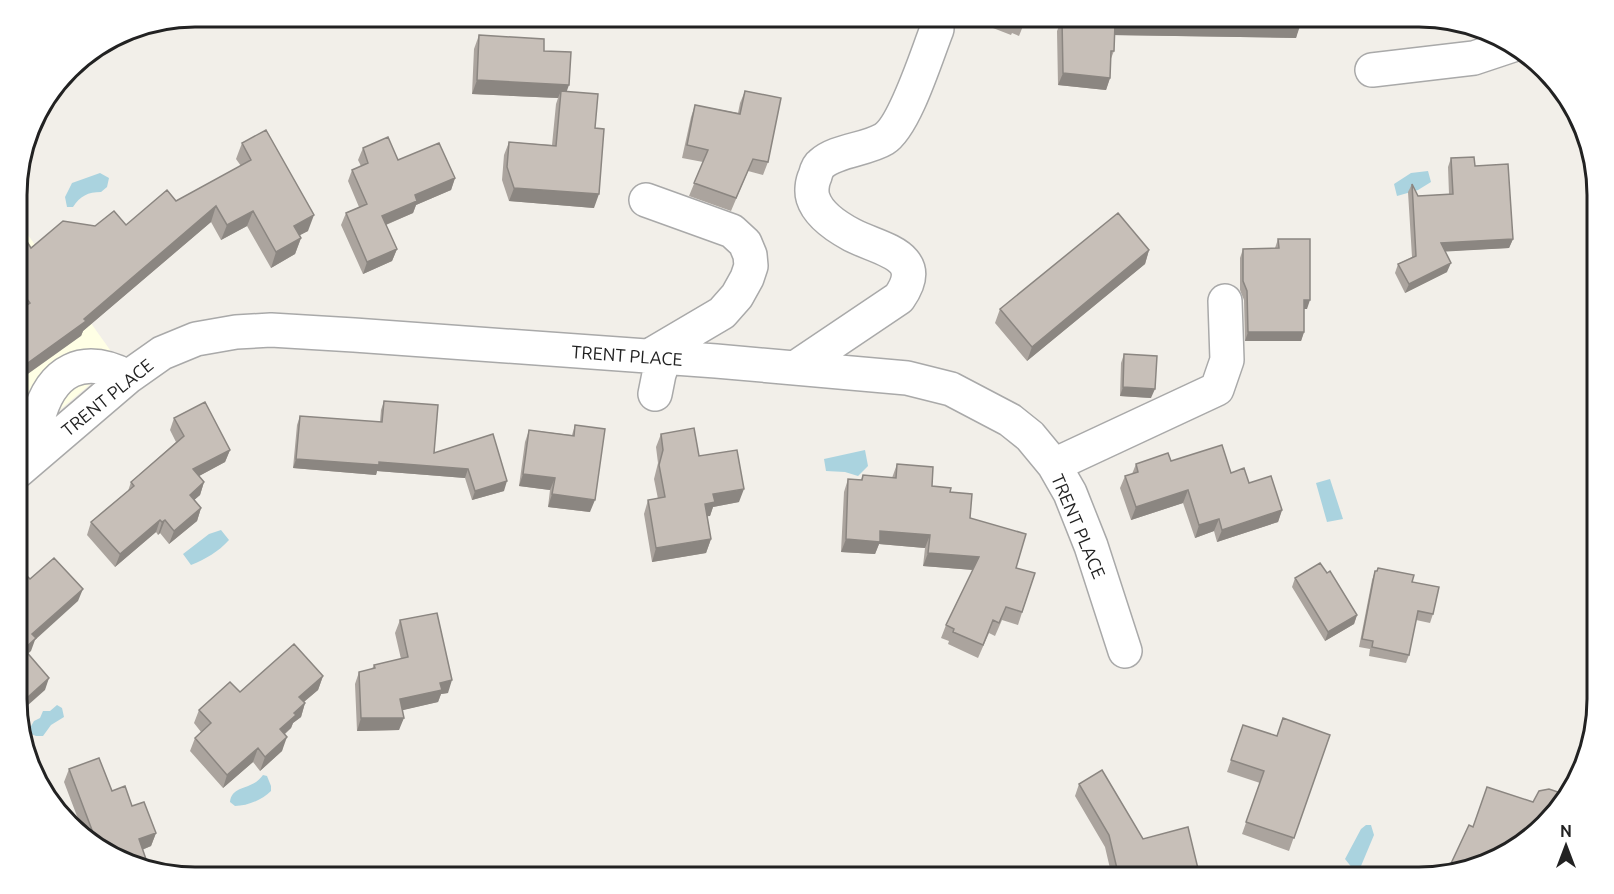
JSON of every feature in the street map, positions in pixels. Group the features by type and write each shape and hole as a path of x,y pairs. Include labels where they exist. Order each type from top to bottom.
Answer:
{"street":[{"path":"795,368 899,298 909,285 909,270 902,258 851,234 823,215 813,197 813,181 820,164 835,156 858,150 886,138 902,117 937,29"},
{"path":"1372,70 1474,58 1501,49"},
{"path":"646,200 732,231 745,243 750,255 751,266 738,296 722,313 657,357 659,374 655,394"},
{"path":"1053,465 1217,389 1227,360 1225,301"},
{"name":"TRENT PLACE","path":"27,462 128,377 162,353 196,339 236,332 271,330 657,357 907,378 951,389 1010,420 1030,436 1053,465 1070,493 1091,546 1125,651"}],"shaded area":[{"path":"27,234 118,361 27,437"}],"water":[{"path":"1428,171 1431,182 1418,190 1397,196 1394,184 1411,173"},
{"path":"100,173 109,178 107,187 101,192 85,195 73,207 67,207 65,197 72,183"},
{"path":"865,450 868,466 858,476 845,472 826,471 824,459"},
{"path":"1330,479 1343,519 1327,522 1316,483"},
{"path":"221,530 229,540 212,555 191,565 183,554 209,534"},
{"path":"57,705 62,708 64,717 51,725 43,736 31,734 30,728 34,721 40,718 43,711 50,711"},
{"path":"263,775 267,776 271,791 259,800 244,805 235,806 230,802 234,792 259,780"},
{"path":"1366,825 1371,825 1374,835 1361,866 1351,867 1345,859 1361,829"}],"building":[{"path":"1062,27 1115,27 1110,78 1063,73"},
{"path":"479,35 544,39 544,51 571,52 569,85 477,80"},
{"path":"561,91 598,94 595,128 604,129 599,194 514,188 507,167 509,142 556,146"},
{"path":"745,91 781,98 768,162 753,159 736,198 694,183 708,150 687,145 695,105 740,114"},
{"path":"266,130 314,215 294,226 301,238 276,252 253,211 227,225 216,206 84,319 86,321 27,364 27,305 30,303 27,299 27,242 31,248 63,221 95,226 114,211 126,225 167,190 176,201 251,160 242,143"},
{"path":"388,137 398,160 439,143 455,178 415,195 417,201 382,216 397,249 367,262 346,213 367,204 352,170 368,163 363,148"},
{"path":"1474,157 1475,166 1508,164 1513,239 1441,243 1451,263 1409,284 1398,264 1416,256 1412,184 1418,196 1453,194 1451,158"},
{"path":"1118,213 1149,250 1032,347 1000,309"},
{"path":"1278,239 1310,239 1310,300 1304,300 1304,332 1248,332 1247,291 1243,281 1243,249 1279,248"},
{"path":"1124,354 1157,356 1155,389 1123,387"},
{"path":"384,401 438,405 434,453 493,434 507,481 475,491 468,469 379,462 379,465 296,459 300,416 382,422"},
{"path":"205,402 230,450 193,469 204,482 190,495 201,508 174,531 165,520 162,522 160,520 120,554 91,522 134,486 131,482 184,436 174,418"},
{"path":"575,425 605,429 595,500 552,494 555,478 523,474 529,430 574,436"},
{"path":"694,428 699,456 737,450 744,489 713,494 715,502 705,504 711,539 656,548 648,500 665,497 659,465 663,450 661,434"},
{"path":"1222,445 1231,473 1244,468 1249,483 1271,476 1282,510 1222,530 1219,519 1199,525 1188,490 1136,507 1125,476 1138,472 1136,464 1168,453 1171,461"},
{"path":"897,464 933,467 932,486 951,488 950,492 972,494 970,518 1026,534 1016,568 1035,573 1022,612 1006,607 999,623 993,620 983,645 953,632 954,629 946,625 979,557 928,553 930,535 880,531 880,542 846,539 848,479 862,480 863,475 896,478"},
{"path":"54,558 83,589 32,634 36,638 27,646 27,578 30,579"},
{"path":"1320,563 1327,573 1330,571 1357,615 1328,632 1295,578"},
{"path":"1378,568 1414,575 1412,582 1439,587 1433,614 1418,611 1409,655 1372,647 1373,641 1362,639 1375,571"},
{"path":"437,613 452,680 440,683 442,690 400,699 404,718 361,718 359,672 375,668 374,665 408,657 400,620"},
{"path":"294,644 323,676 299,697 305,703 294,713 296,715 280,729 287,737 265,757 258,748 227,775 195,738 211,723 199,710 230,682 240,692"},
{"path":"27,652 49,678 27,698"},
{"path":"1283,718 1330,735 1294,838 1246,822 1264,771 1231,760 1243,725 1277,736"},
{"path":"99,758 112,791 125,786 132,806 144,802 156,833 139,839 146,859 111,844 93,832 69,769"},
{"path":"1102,770 1143,839 1188,827 1198,867 1117,867 1109,835 1079,784"},
{"path":"1487,787 1533,802 1539,791 1549,789 1558,792 1540,816 1536,816 1536,820 1521,832 1483,854 1451,864 1469,825 1473,827"}]}
